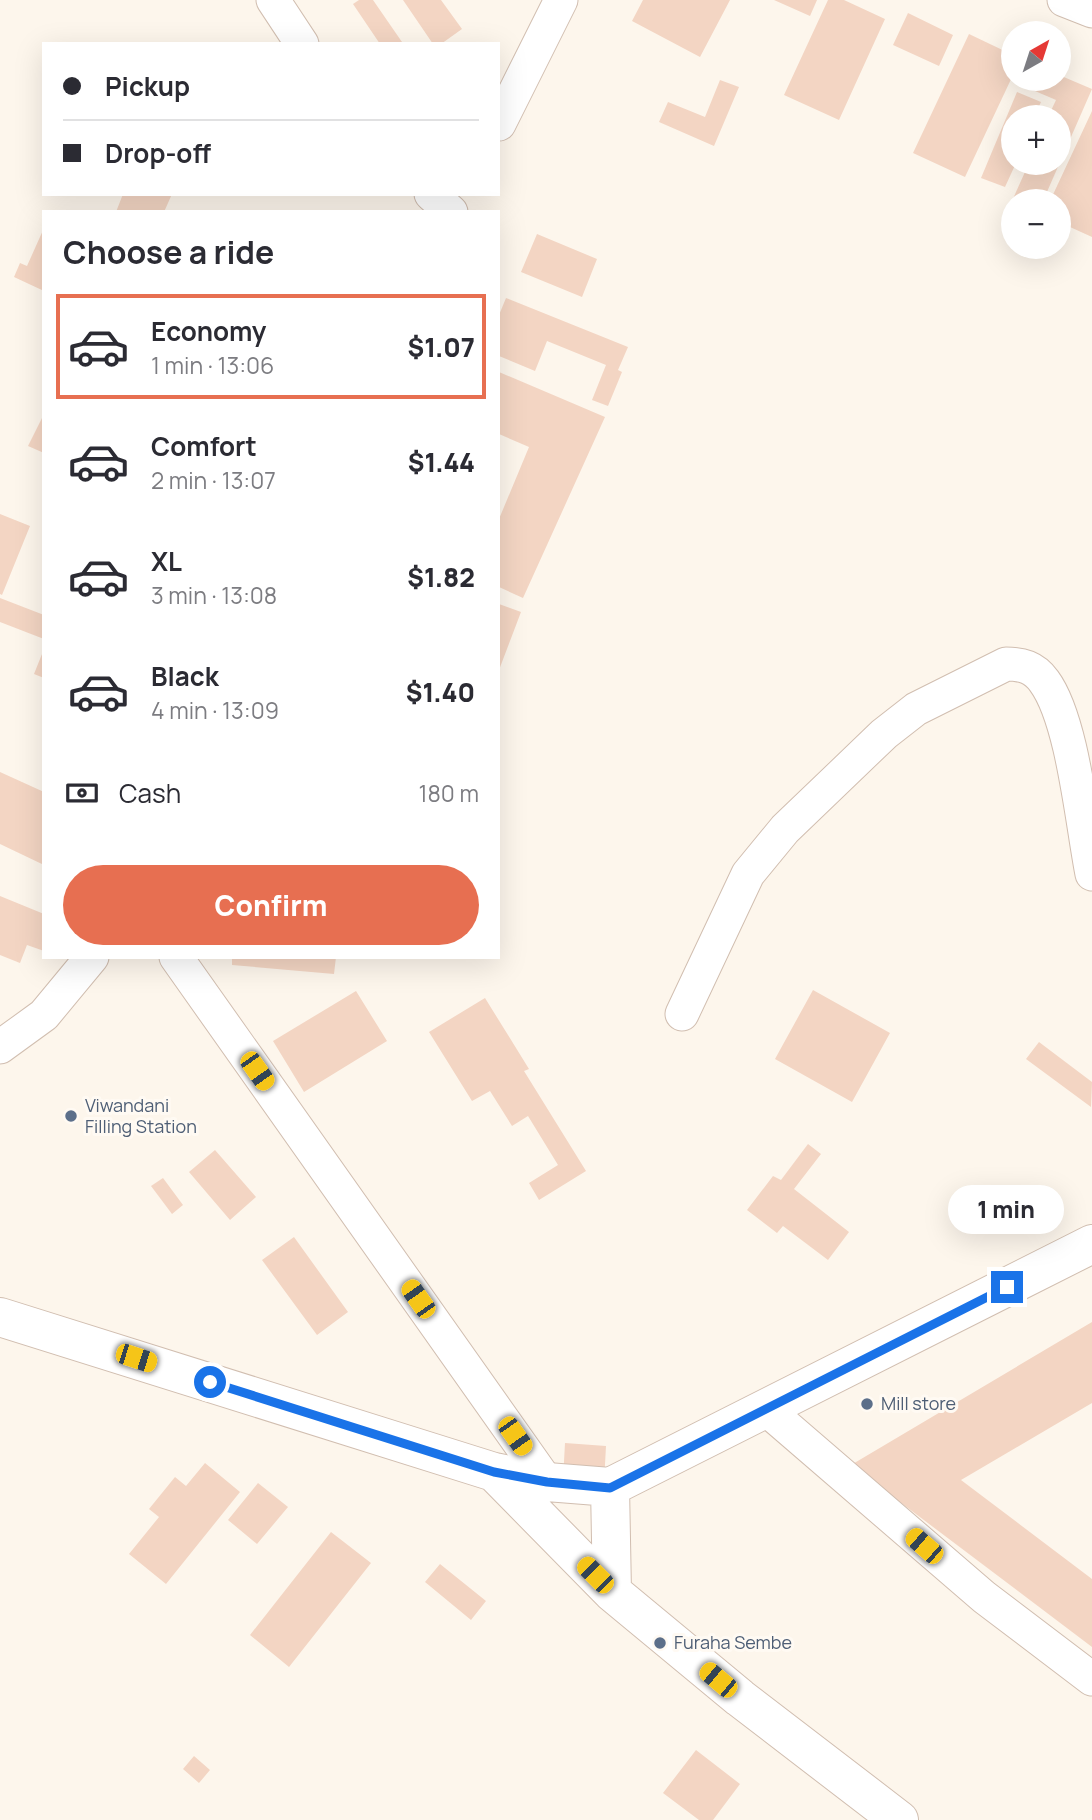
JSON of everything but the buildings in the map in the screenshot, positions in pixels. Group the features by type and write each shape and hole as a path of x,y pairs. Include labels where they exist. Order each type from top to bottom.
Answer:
{"street":[{"path":"273,0 301,42"},
{"path":"500,122 561,0"},
{"path":"1064,0 1092,11"},
{"path":"433,196 451,210"},
{"path":"682,1014 748,874 785,828 884,734 916,709 1006,664 1021,664 1034,670 1054,697 1067,742 1092,874"},
{"path":"0,1047 44,1015 90,959"},
{"path":"177,959 547,1482"},
{"path":"0,1317 494,1472 547,1482 610,1488 1092,1244"},
{"path":"766,1409 984,1597 1092,1678"},
{"path":"494,1472 612,1592 740,1698 899,1820"},
{"path":"610,1488 612,1592"}],"place":[{"name":"Viwandani Filling Station","path":"71,1116"},
{"name":"Mill store","path":"867,1404"},
{"name":"Furaha Sembe","path":"660,1643"}],"route":[{"path":"210,1382 494,1472 547,1482 610,1488 1007,1287"}]}
